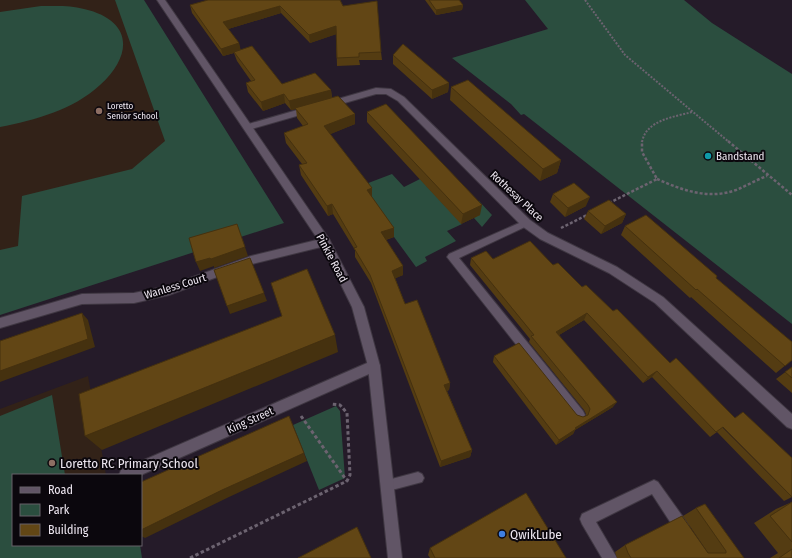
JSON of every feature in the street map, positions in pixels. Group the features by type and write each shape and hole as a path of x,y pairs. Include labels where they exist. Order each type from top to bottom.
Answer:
{"street":[{"name":"Pinkie Road","path":"162,0 325,242 358,307 374,366 395,558"},
{"name":"Rothesay Place","path":"248,127 376,91 388,91 401,99 526,223 544,236 613,270 659,300 792,423"},
{"name":"Wanless Court","path":"0,323 82,299 134,298 169,290 251,260 325,242"},
{"name":"King Street","path":"128,474 374,366"}],"lane":[{"path":"526,223 452,257 579,415"},
{"path":"388,485 418,478"},
{"path":"610,558 587,519 654,486 690,538"}],"path":[{"path":"585,0 624,55 767,176 792,195"},
{"path":"692,112 657,122 648,130 642,140 642,152 657,179 678,189 698,194 719,194 734,191 767,176"},
{"path":"608,204 657,179"},
{"path":"544,236 594,211"},
{"path":"291,402 346,481"},
{"path":"190,558 346,481 350,475 347,413 340,405 332,403 326,406"},
{"path":"301,416 307,414"}],"shaded area":[{"name":"Loretto Senior School","path":"0,0 131,0 265,221 0,307"},
{"name":"Loretto RC Primary School","path":"88,376 106,474 12,474 12,546 0,558 0,409"}],"green space":[{"path":"115,0 144,0 284,223 0,315 0,250 18,246 22,196 132,169 165,141"},
{"path":"525,0 684,0 712,23 792,74 792,324 524,114 521,115 511,104 452,58 548,29"},
{"path":"41,6 63,6 84,9 100,14 112,21 119,30 123,40 123,50 119,62 100,85 78,101 53,113 0,127 0,12"},
{"path":"392,174 404,187 420,179 462,224 447,231 456,241 425,257 427,261 416,267 367,200 363,185"},
{"path":"479,201 492,215 482,227 474,218 480,214 470,204"},
{"name":"Loretto RC Primary School","path":"52,395 65,474 12,474 12,546 140,546 142,558 0,558 0,416"},
{"path":"336,406 340,411 345,478 319,490 293,425"}],"building":[{"path":"208,0 340,0 343,6 377,1 381,52 359,53 359,57 337,58 336,26 309,35 280,6 223,22 239,43 221,49 190,5"},
{"path":"429,0 459,0 463,5 436,10"},
{"path":"403,44 449,83 432,90 393,55"},
{"path":"252,46 282,84 315,73 331,90 289,101 284,94 261,102 246,83 255,80 234,52"},
{"path":"468,80 561,160 543,169 451,87"},
{"path":"338,96 355,114 324,126 372,188 367,190 394,228 381,232 403,266 392,271 405,304 417,300 450,383 444,385 472,450 441,461 370,275 354,248 357,247 332,204 327,206 299,165 307,163 284,133 308,124 295,108"},
{"path":"386,104 482,205 463,214 367,112"},
{"path":"574,183 590,197 568,208 553,194"},
{"path":"609,200 626,214 605,226 588,211"},
{"path":"646,215 717,276 716,278 792,342 792,360 785,366 697,289 696,290 625,226"},
{"path":"237,224 245,247 211,259 196,262 189,238"},
{"path":"530,241 553,265 558,263 582,287 586,285 613,311 617,309 670,363 676,358 735,418 743,412 792,458 792,497 723,427 716,432 657,371 648,377 587,313 556,332 617,402 575,428 576,429 559,440 494,356 519,343 577,415 583,417 588,415 590,409 531,336 534,335 471,258 486,251 493,259"},
{"path":"250,258 264,293 227,306 214,270"},
{"path":"307,269 335,335 85,436 79,394 282,316 271,283"},
{"path":"82,313 88,339 0,371 0,341"},
{"path":"792,367 792,378 785,372"},
{"path":"289,416 304,453 222,490 142,530 142,482"},
{"name":"QwikLube","path":"526,493 566,558 435,558 430,548"},
{"path":"792,502 792,542 770,516"},
{"path":"705,504 744,558 631,558 625,545 682,516 708,553 726,553 696,508"},
{"path":"357,527 371,558 298,558"},
{"path":"792,549 792,558 779,558"}],"place":[{"name":"Loretto Senior School","path":"99,111"},
{"name":"Bandstand","path":"708,156"},
{"name":"Loretto RC Primary School","path":"52,463"},
{"name":"QwikLube","path":"502,534"}]}
